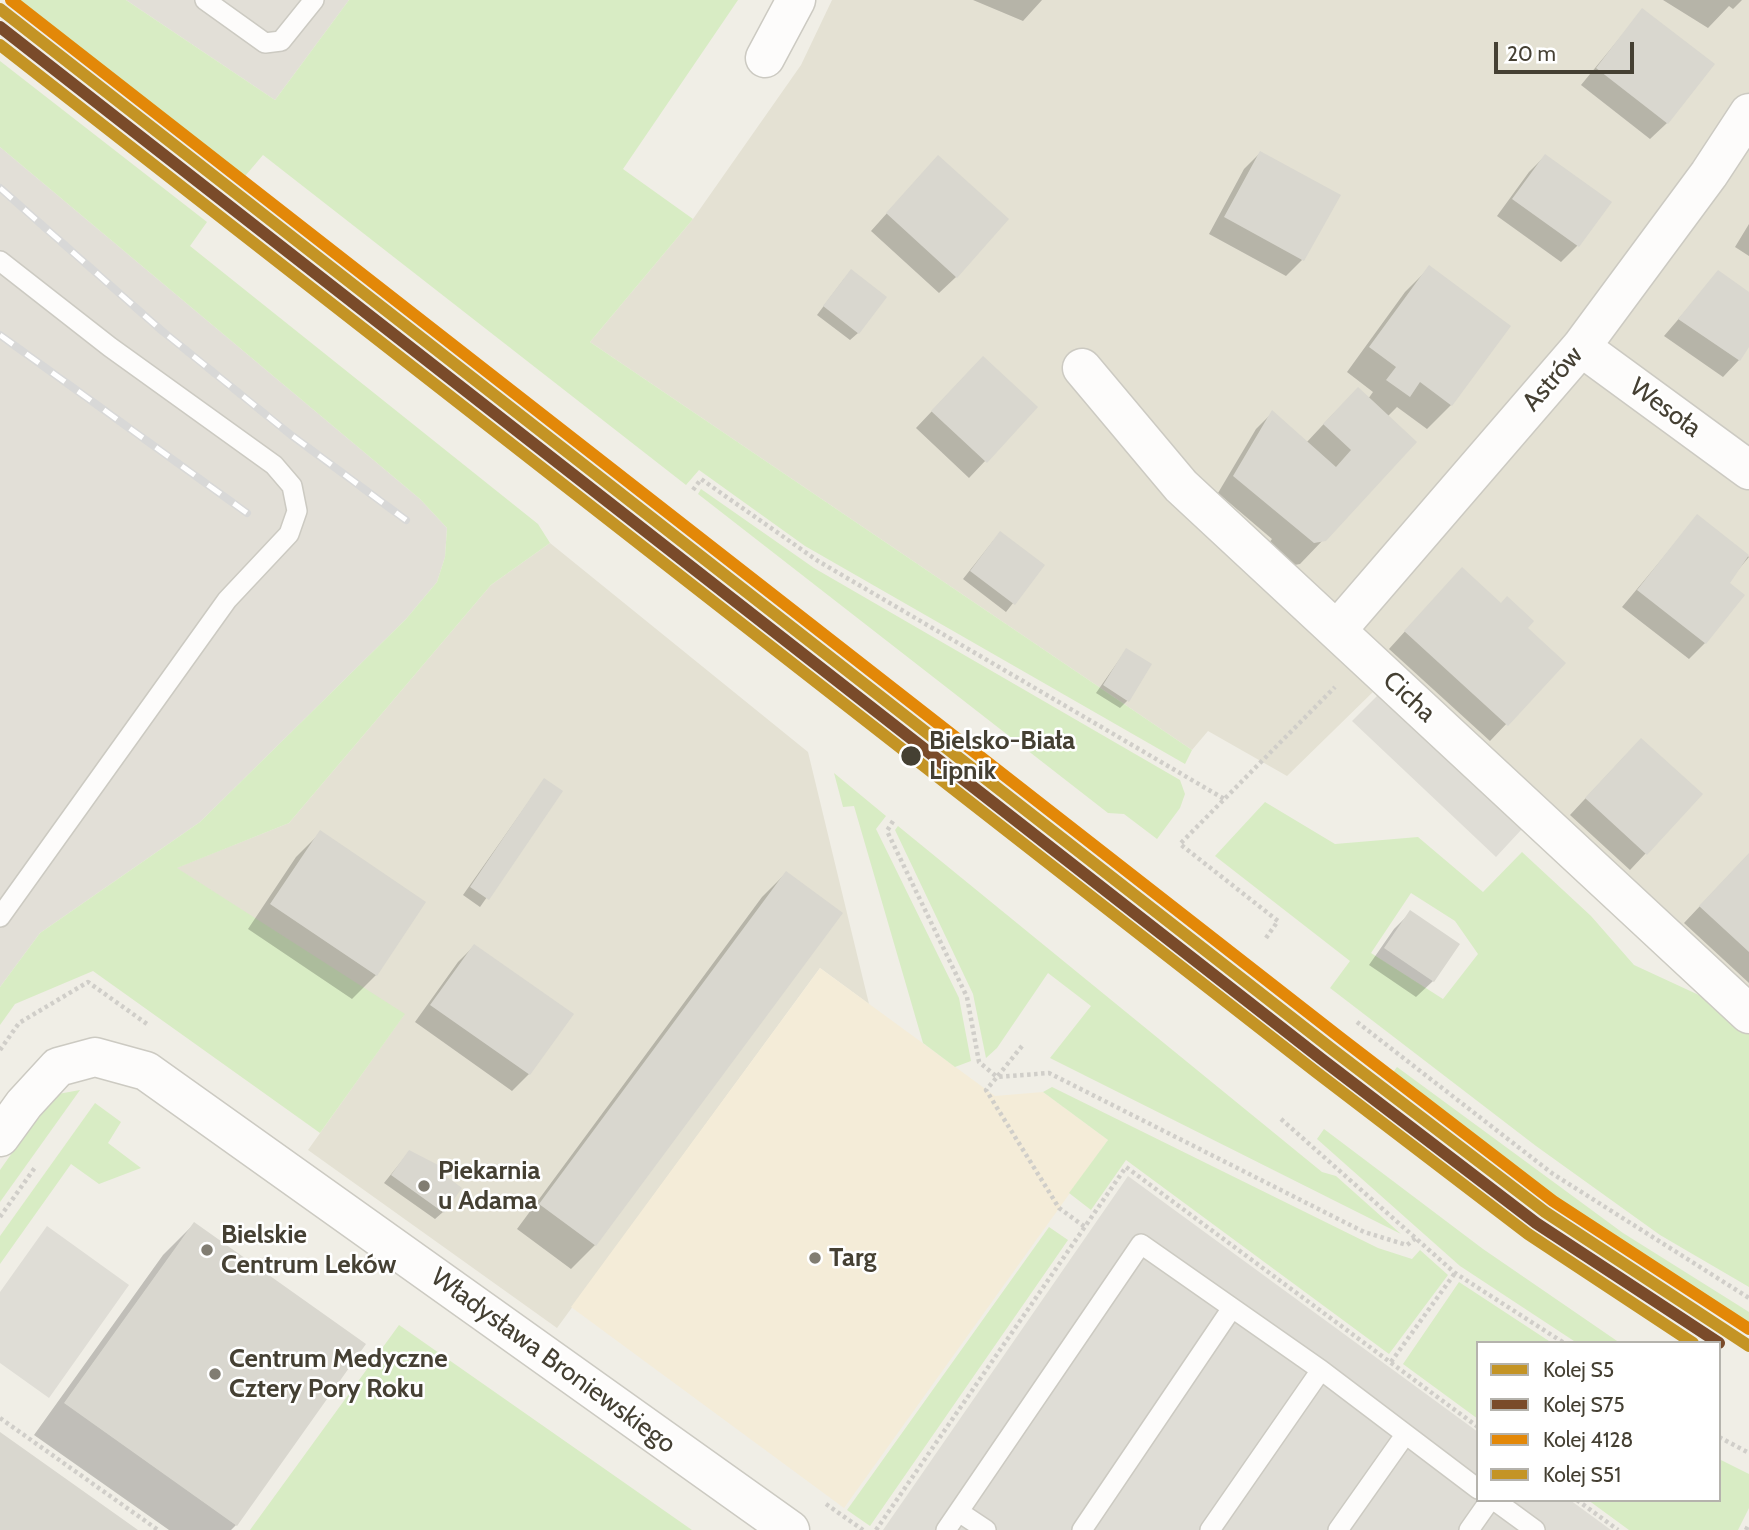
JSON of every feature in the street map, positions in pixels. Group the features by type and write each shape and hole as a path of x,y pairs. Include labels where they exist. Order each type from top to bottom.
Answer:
{"street":[{"path":"765,58 796,0"},
{"name":"Astrów","path":"1337,630 1581,347 1709,174 1749,113"},
{"name":"Wesoła","path":"1581,347 1749,470"},
{"name":"Cicha","path":"1082,368 1181,486 1749,1014"},
{"name":"Władysława Broniewskiego","path":"0,1137 23,1104 58,1067 95,1057 146,1071 790,1530"}],"lane":[{"path":"205,0 265,43 281,41 314,0"},
{"path":"0,261 110,347 274,465 292,486 297,512 289,534 219,611 0,917"},
{"path":"946,1530 1141,1244 1321,1370 1476,1488"},
{"path":"1082,1530 1232,1308"},
{"path":"1210,1530 1321,1370"},
{"path":"1338,1530 1405,1435"},
{"path":"1469,1530 1490,1502"},
{"path":"1495,1502 1535,1530"},
{"path":"959,1512 986,1530"}],"path":[{"path":"693,490 701,479 818,561 1226,800"},
{"path":"1266,937 1279,921 1180,844 1365,656"},
{"path":"893,821 887,831 967,997 979,1062 997,1077 1049,1073 1364,1232 1407,1245 1416,1238"},
{"path":"1357,1021 1553,1174 1749,1298"},
{"path":"1022,1046 986,1090 1059,1208 1085,1227"},
{"path":"1281,1119 1455,1273 1561,1341"},
{"path":"0,1217 43,1155"},
{"path":"876,1530 1126,1167 1476,1426"},
{"path":"1391,1362 1455,1273"},
{"path":"0,1418 158,1530"},
{"path":"1721,1438 1749,1452"},
{"path":"1580,1502 1618,1530"},
{"path":"1746,1530 1749,1524"}],"shaded area":[{"path":"126,0 349,0 275,100"},
{"path":"832,0 1749,0 1749,1034 1377,688 1287,776 1208,731 1192,750 590,342 693,219 801,65"},
{"path":"0,147 420,499 447,528 445,557 437,582 406,619 200,822 40,933 0,987"},
{"path":"550,543 808,752 869,1004 820,968 557,1328 308,1150 404,1015 176,868 289,823 491,585"},
{"path":"1379,694 1522,829 1496,857 1352,721"},
{"name":"Targ","path":"820,968 995,1096 1043,1092 1108,1140 844,1508 571,1307"},
{"path":"1128,1176 1476,1431 1476,1502 1573,1502 1611,1530 883,1530"},
{"path":"47,1226 129,1285 49,1398 0,1363 0,1292"}],"green space":[{"path":"8,0 126,0 275,100 349,0 738,0 623,169 693,219 590,342 1192,750 1185,764 805,546 699,470 686,485 263,155 240,182"},
{"path":"0,61 207,222 190,246 538,524 550,543 491,585 289,823 177,868 405,1014 320,1133 93,971 15,1004 0,1025 0,987 40,933 200,822 406,619 437,582 445,557 447,528 420,499 0,147"},
{"path":"701,489 814,568 1180,780 1185,794 1180,808 1157,839 1124,814 1108,813 698,494"},
{"path":"834,773 886,816 876,829 959,998 971,1061 955,1067 923,1043 854,806 843,807"},
{"path":"1265,802 1335,844 1418,837 1483,892 1522,852 1591,916 1634,965 1714,1002 1749,1034 1749,1287 1660,1235 1536,1146 1330,988 1350,961 1215,856","holes":["1411,893 1455,921 1478,954 1443,999 1371,953"]},
{"path":"898,826 1322,1172 1336,1176 1401,1234 1050,1058 1091,1006 1048,973 997,1048 986,1058 973,994 895,830"},
{"path":"1397,1067 1623,1233 1749,1312 1749,1330 1535,1184 1391,1075"},
{"path":"1052,1087 1378,1248 1412,1259 1420,1250 1448,1275 1389,1354 1126,1160 1091,1210 1069,1193 1108,1140 1043,1092"},
{"path":"80,1090 0,1202 0,1170 43,1109 58,1094"},
{"path":"95,1103 121,1122 108,1143 141,1168 99,1184 71,1164 0,1264 0,1236"},
{"path":"1324,1129 1483,1249 1617,1341 1574,1341 1460,1266 1317,1139"},
{"path":"1049,1227 1068,1240 870,1526 847,1510"},
{"path":"1459,1282 1549,1341 1476,1341 1476,1418 1403,1364"},
{"path":"399,1325 692,1530 250,1530"},
{"path":"1721,1460 1749,1474 1749,1508 1738,1530 1629,1530 1591,1502 1721,1502"}],"building":[{"path":"1642,8 1715,64 1668,124 1596,68"},
{"path":"1260,151 1341,195 1304,261 1224,217"},
{"path":"1545,154 1612,202 1579,247 1512,199"},
{"path":"938,155 1009,219 957,278 886,213"},
{"path":"1429,265 1511,326 1452,406 1420,382 1410,397 1386,380 1396,367 1369,347"},
{"path":"851,269 887,297 859,334 823,306"},
{"path":"1718,270 1749,292 1749,347 1740,361 1678,319"},
{"path":"983,356 1038,407 987,463 931,411"},
{"path":"1358,387 1417,442 1326,541 1314,543 1233,476 1272,410 1336,467 1351,450 1323,424"},
{"path":"1697,514 1749,555 1730,583 1745,595 1706,644 1637,590"},
{"path":"1000,531 1045,565 1015,605 970,571"},
{"path":"1462,567 1501,603 1507,596 1534,621 1528,628 1566,663 1508,726 1404,631"},
{"path":"1126,648 1152,664 1129,702 1103,685"},
{"path":"1641,738 1703,794 1647,855 1585,798"},
{"path":"544,778 563,791 489,900 470,887"},
{"path":"320,830 426,902 377,976 270,904"},
{"path":"1749,853 1749,952 1699,906"},
{"path":"786,871 843,913 596,1246 539,1204"},
{"path":"1410,910 1460,944 1434,982 1384,948"},
{"path":"474,944 574,1014 530,1075 430,1005"},
{"path":"409,1150 440,1166 438,1170 462,1188 444,1213 391,1175"},
{"name":"Centrum Medyczne Cztery Pory Roku","path":"194,1222 366,1344 237,1526 64,1403"},
{"path":"0,1432 138,1530 0,1530"}],"railway":[{"path":"0,188 161,330 291,435 406,520"},
{"path":"0,335 247,513"}],"rail line":[{"name":"4128","path":"11,0 1553,1201 1749,1329"},
{"name":"S5","path":"0,9 1333,1050 1545,1212 1749,1346"},
{"name":"S75","path":"0,27 1324,1061 1536,1223 1716,1341"},
{"name":"S51","path":"0,45 1316,1072 1528,1234 1690,1341"}],"place":[{"name":"Bielsko-Biała Lipnik","path":"911,756"},
{"name":"Piekarnia u Adama","path":"424,1186"},
{"name":"Bielskie Centrum Leków","path":"207,1250"},
{"name":"Targ","path":"815,1258"},
{"name":"Centrum Medyczne Cztery Pory Roku","path":"215,1374"}]}
